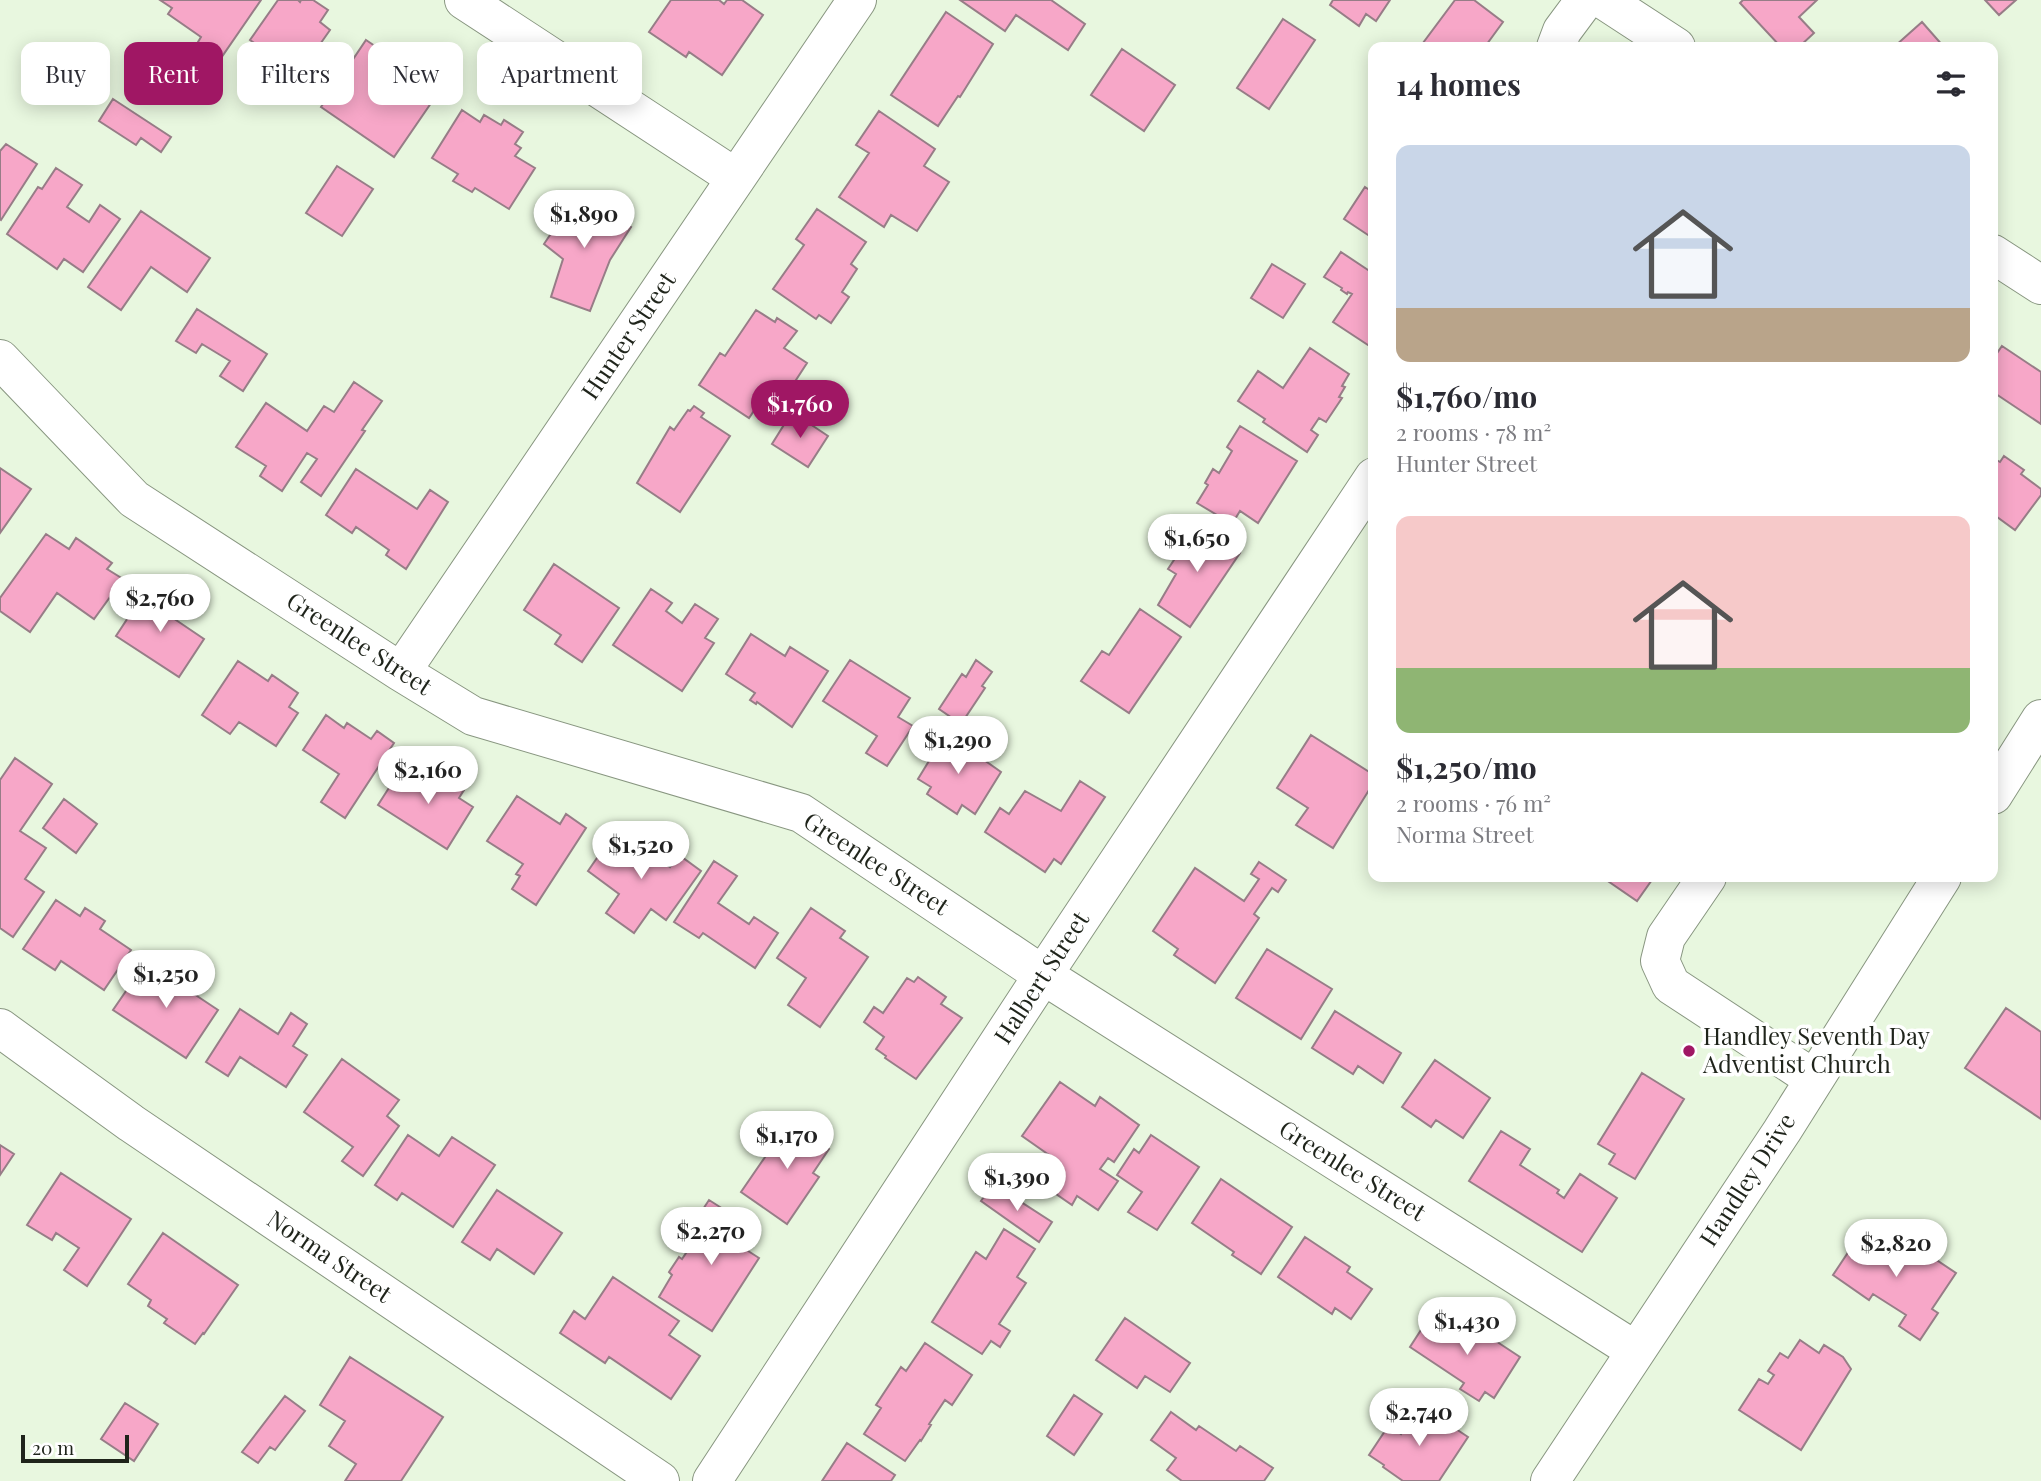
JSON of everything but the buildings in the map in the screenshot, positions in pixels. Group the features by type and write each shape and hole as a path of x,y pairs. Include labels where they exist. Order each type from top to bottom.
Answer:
{"street":[{"path":"464,0 736,178"},
{"name":"Hunter Street","path":"401,672 857,0"},
{"path":"1558,42 1562,31 1585,0"},
{"path":"1604,0 1668,42"},
{"path":"1998,257 2041,285"},
{"name":"Greenlee Street","path":"0,359 134,499 473,716 801,813 1043,975 1636,1351"},
{"name":"Halbert Street","path":"712,1481 1043,975 1368,486"},
{"path":"1998,787 2041,719"},
{"path":"1704,882 1666,937 1660,961 1671,985 1814,1079"},
{"name":"Handley Drive","path":"1550,1481 1814,1079 1935,882"},
{"name":"Norma Street","path":"0,1028 131,1123 660,1481"}],"place":[{"name":"Handley Seventh Day Adventist Church","path":"1689,1051"}]}
